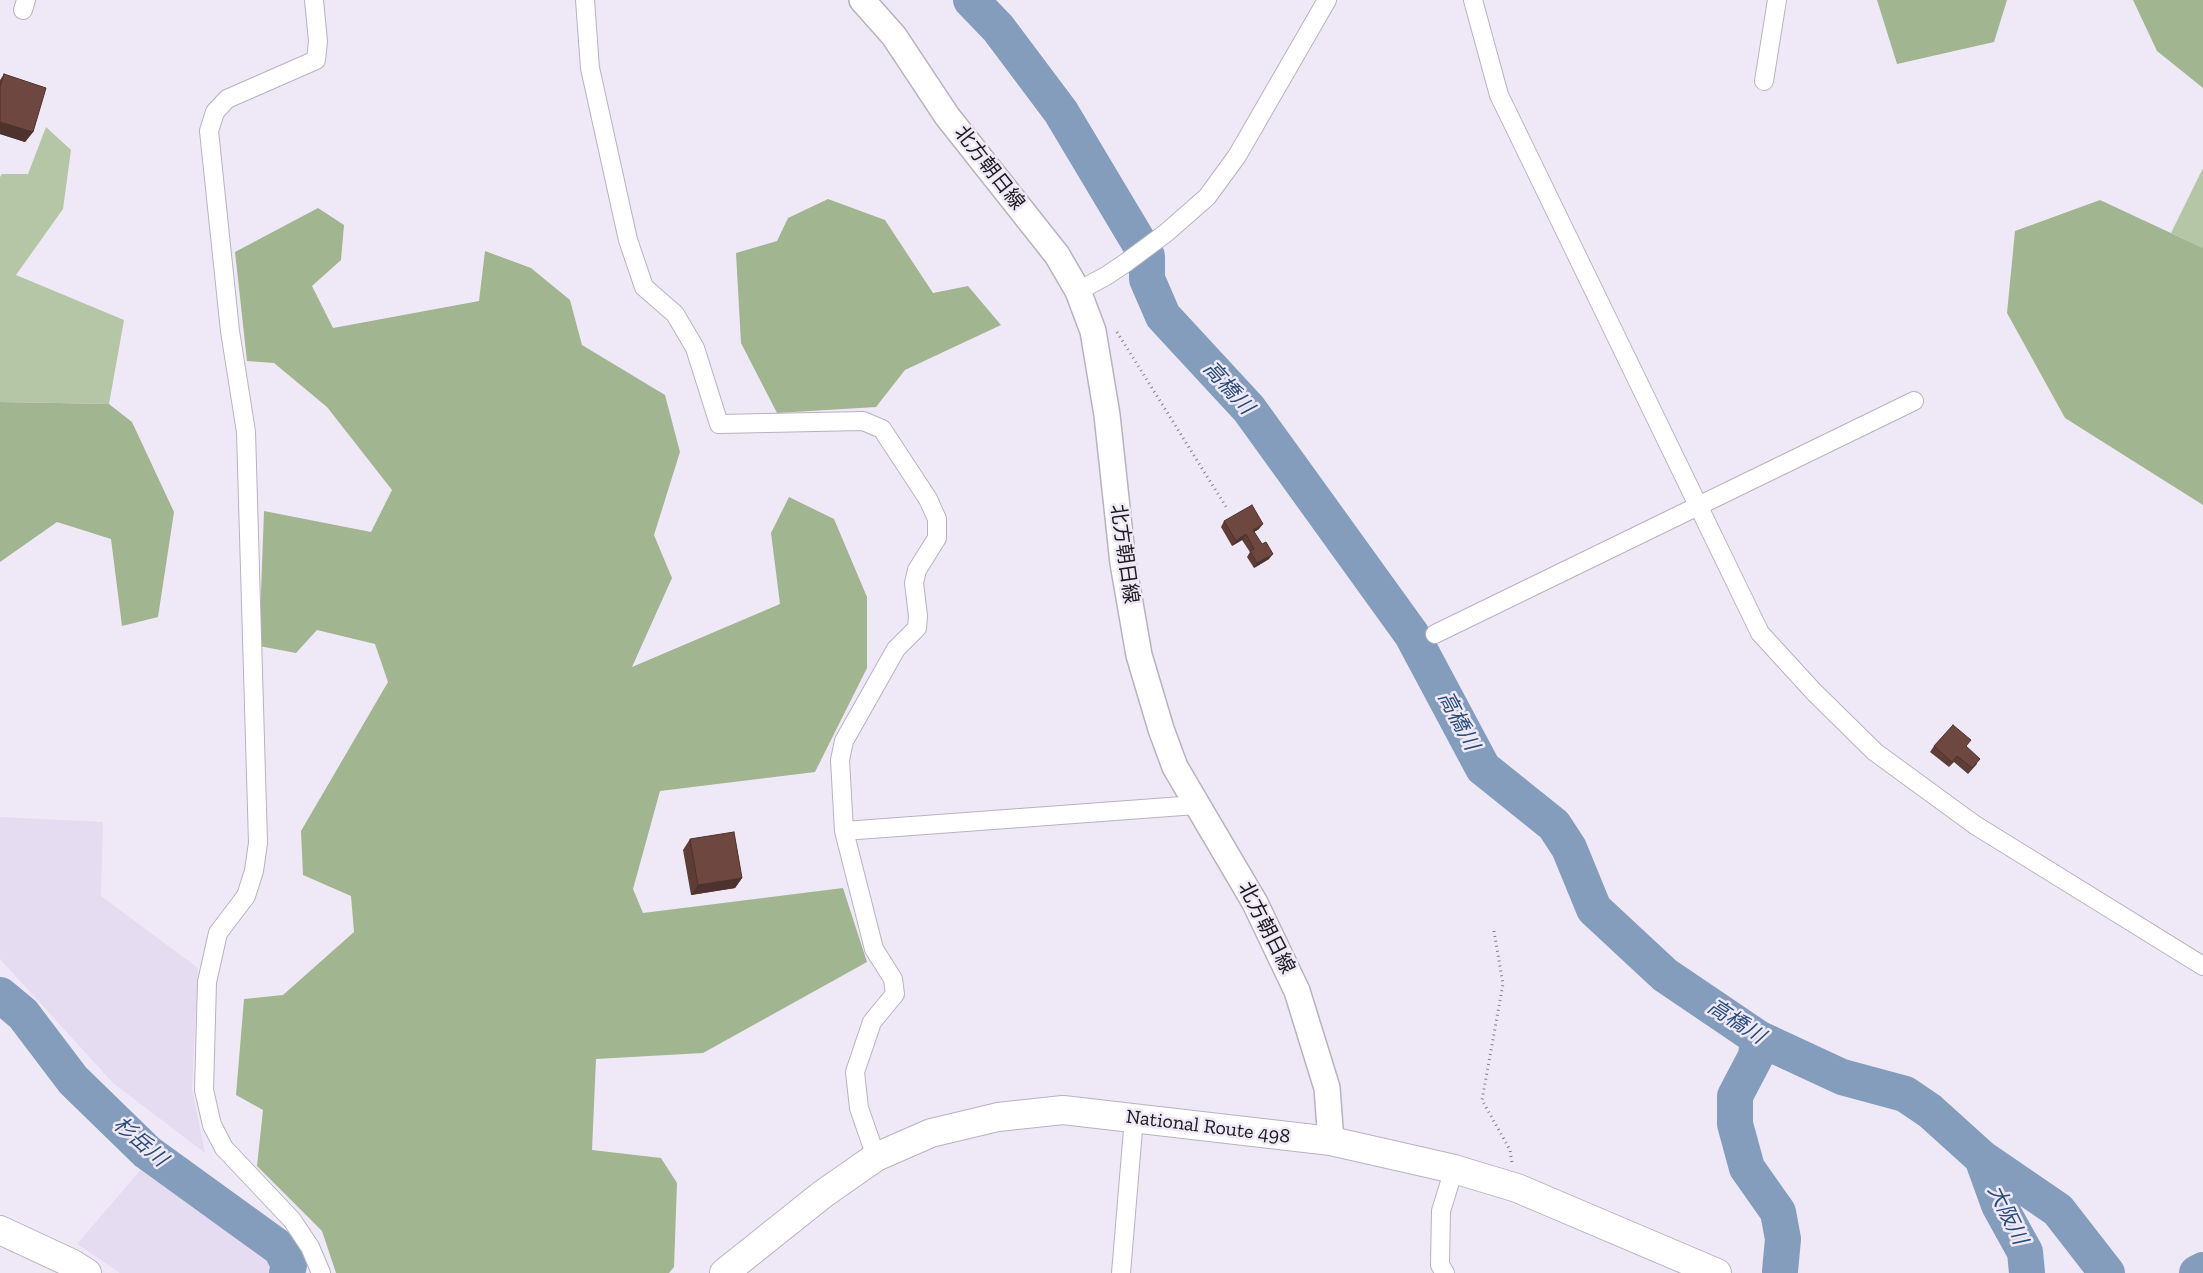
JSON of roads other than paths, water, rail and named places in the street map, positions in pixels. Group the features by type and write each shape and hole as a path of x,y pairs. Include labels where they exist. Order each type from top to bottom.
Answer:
{"highway":[{"name":"National Route 498","path":"724,1273 823,1194 876,1156 931,1133 998,1117 1063,1110 1331,1141 1454,1169 1517,1188 1716,1273"},
{"path":"0,1230 73,1264 86,1273"}],"main road":[{"name":"北方朝日線","path":"862,0 894,36 948,116 1057,255 1078,290 1093,331 1107,416 1123,563 1139,655 1160,729 1176,767 1196,805 1255,903 1297,991 1327,1088 1331,1141"}],"street":[{"path":"314,0 318,41 316,60 227,99 215,112 209,131 230,331 246,432 258,843 254,871 246,896 218,934 207,982 204,1090 212,1125 224,1148 292,1220 310,1247 320,1273"},
{"path":"585,0 590,68 628,240 644,287 675,314 696,348 718,424 863,421 882,429 928,499 937,519 938,538 917,570 914,583 918,616 916,628 896,648 844,741 840,760 844,832 874,949 893,979 895,994 872,1022 855,1072 859,1108 876,1156"},
{"path":"1473,0 1499,95 1760,633 1814,692 1875,752 1975,825 2203,966"},
{"path":"1764,81 1777,0"},
{"path":"1078,290 1106,276 1124,264 1166,233 1207,197 1237,156 1322,3"},
{"path":"1435,634 1914,401"},
{"path":"844,832 1196,805"},
{"path":"1121,1273 1134,1118"},
{"path":"1445,1273 1440,1266 1441,1210 1454,1169"}],"waterway":[{"name":"高橋川","path":"971,0 998,28 1061,112 1147,256 1147,279 1163,316 1249,409 1412,635 1483,768 1554,825 1569,848 1594,909 1665,975 1758,1038 1842,1077 1905,1094 1930,1111 1982,1158 2058,1210 2107,1273"},
{"name":"杉岳川","path":"0,995 23,1014 73,1080 147,1152 281,1249 289,1265 287,1273"},
{"path":"1758,1038 1756,1056 1735,1096 1735,1124 1747,1168 1778,1212 1783,1239 1780,1271"},
{"name":"大阪川","path":"1982,1158 1999,1205 2025,1252 2027,1273"},
{"name":"高橋川","path":"2197,1273 2203,1270"}]}
